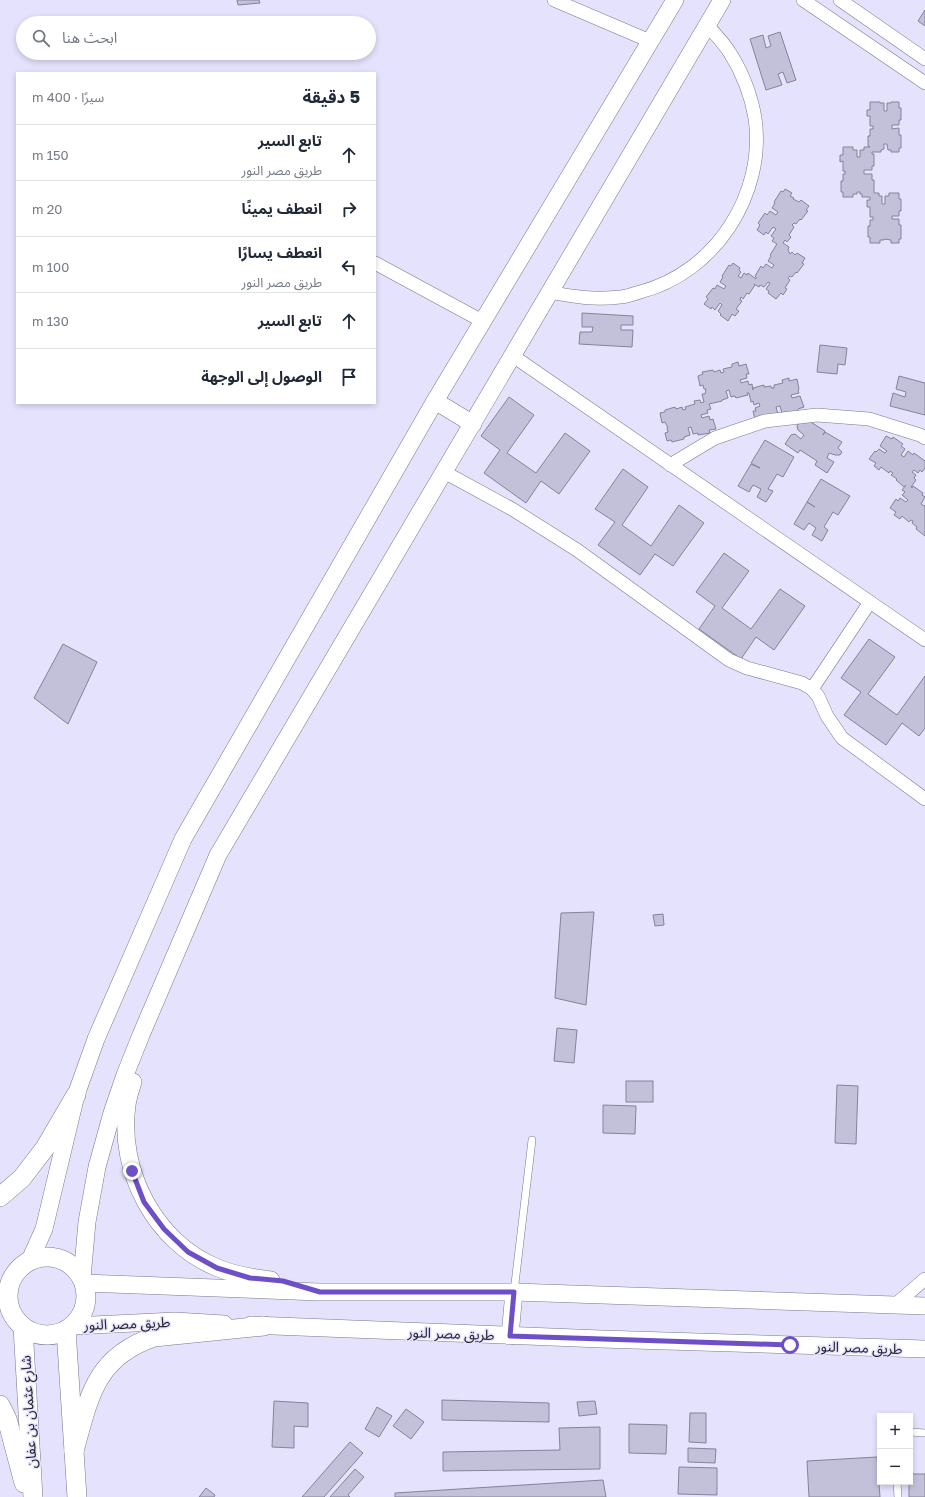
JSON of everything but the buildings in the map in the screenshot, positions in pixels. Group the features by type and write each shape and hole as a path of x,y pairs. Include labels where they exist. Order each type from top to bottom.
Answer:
{"main road":[{"path":"0,1197 22,1178 45,1148 76,1095"},
{"path":"0,1269 25,1264 42,1257 54,1257 65,1261 75,1268 83,1280 86,1292 86,1301 79,1318 69,1328 55,1334 44,1335 33,1332 13,1321 8,1298 9,1286 13,1276 25,1264"},
{"name":"شارع عثمان بن عفان","path":"13,1321 33,1497"},
{"path":"74,1451 92,1391 107,1367 124,1351 138,1342 154,1337 264,1326"},
{"path":"69,1328 77,1497"},
{"path":"0,1405 7,1419 28,1497"}],"street":[{"path":"554,0 650,41"},
{"path":"25,1264 44,1229 76,1095 99,1032 183,839 436,401 675,0"},
{"path":"722,0 218,855 141,1035 112,1113 97,1167 87,1222 83,1280 320,1292 514,1292 925,1306"},
{"path":"803,0 925,83"},
{"path":"840,0 925,59"},
{"path":"550,292 585,299 621,297 655,288 686,272 713,249 734,221 749,188 756,154 755,118 746,84 730,52 707,25"},
{"path":"376,264 484,322"},
{"path":"513,356 925,640"},
{"path":"436,401 473,424"},
{"path":"670,464 715,438 765,421 817,415 869,419 920,435 925,438"},
{"path":"444,472 512,509 577,550 729,660 747,668 802,683 812,689 818,696 827,716 842,738 925,799"},
{"path":"812,689 870,602"},
{"path":"141,1035 136,1073 127,1105 126,1138 132,1171 144,1202 164,1229 188,1252 217,1268 250,1278 283,1281 320,1292"},
{"path":"895,1305 925,1280"},
{"path":"510,1336 514,1292"},
{"name":"طريق مصر النور","path":"69,1328 175,1321 510,1336 925,1349"}],"lane":[{"path":"514,1292 532,1140"},
{"path":"913,1432 925,1433"},
{"path":"897,1485 898,1497"}],"route":[{"path":"132,1171 144,1202 164,1229 188,1252 217,1268 250,1278 283,1281 320,1292 514,1292 510,1336 790,1345"}]}
